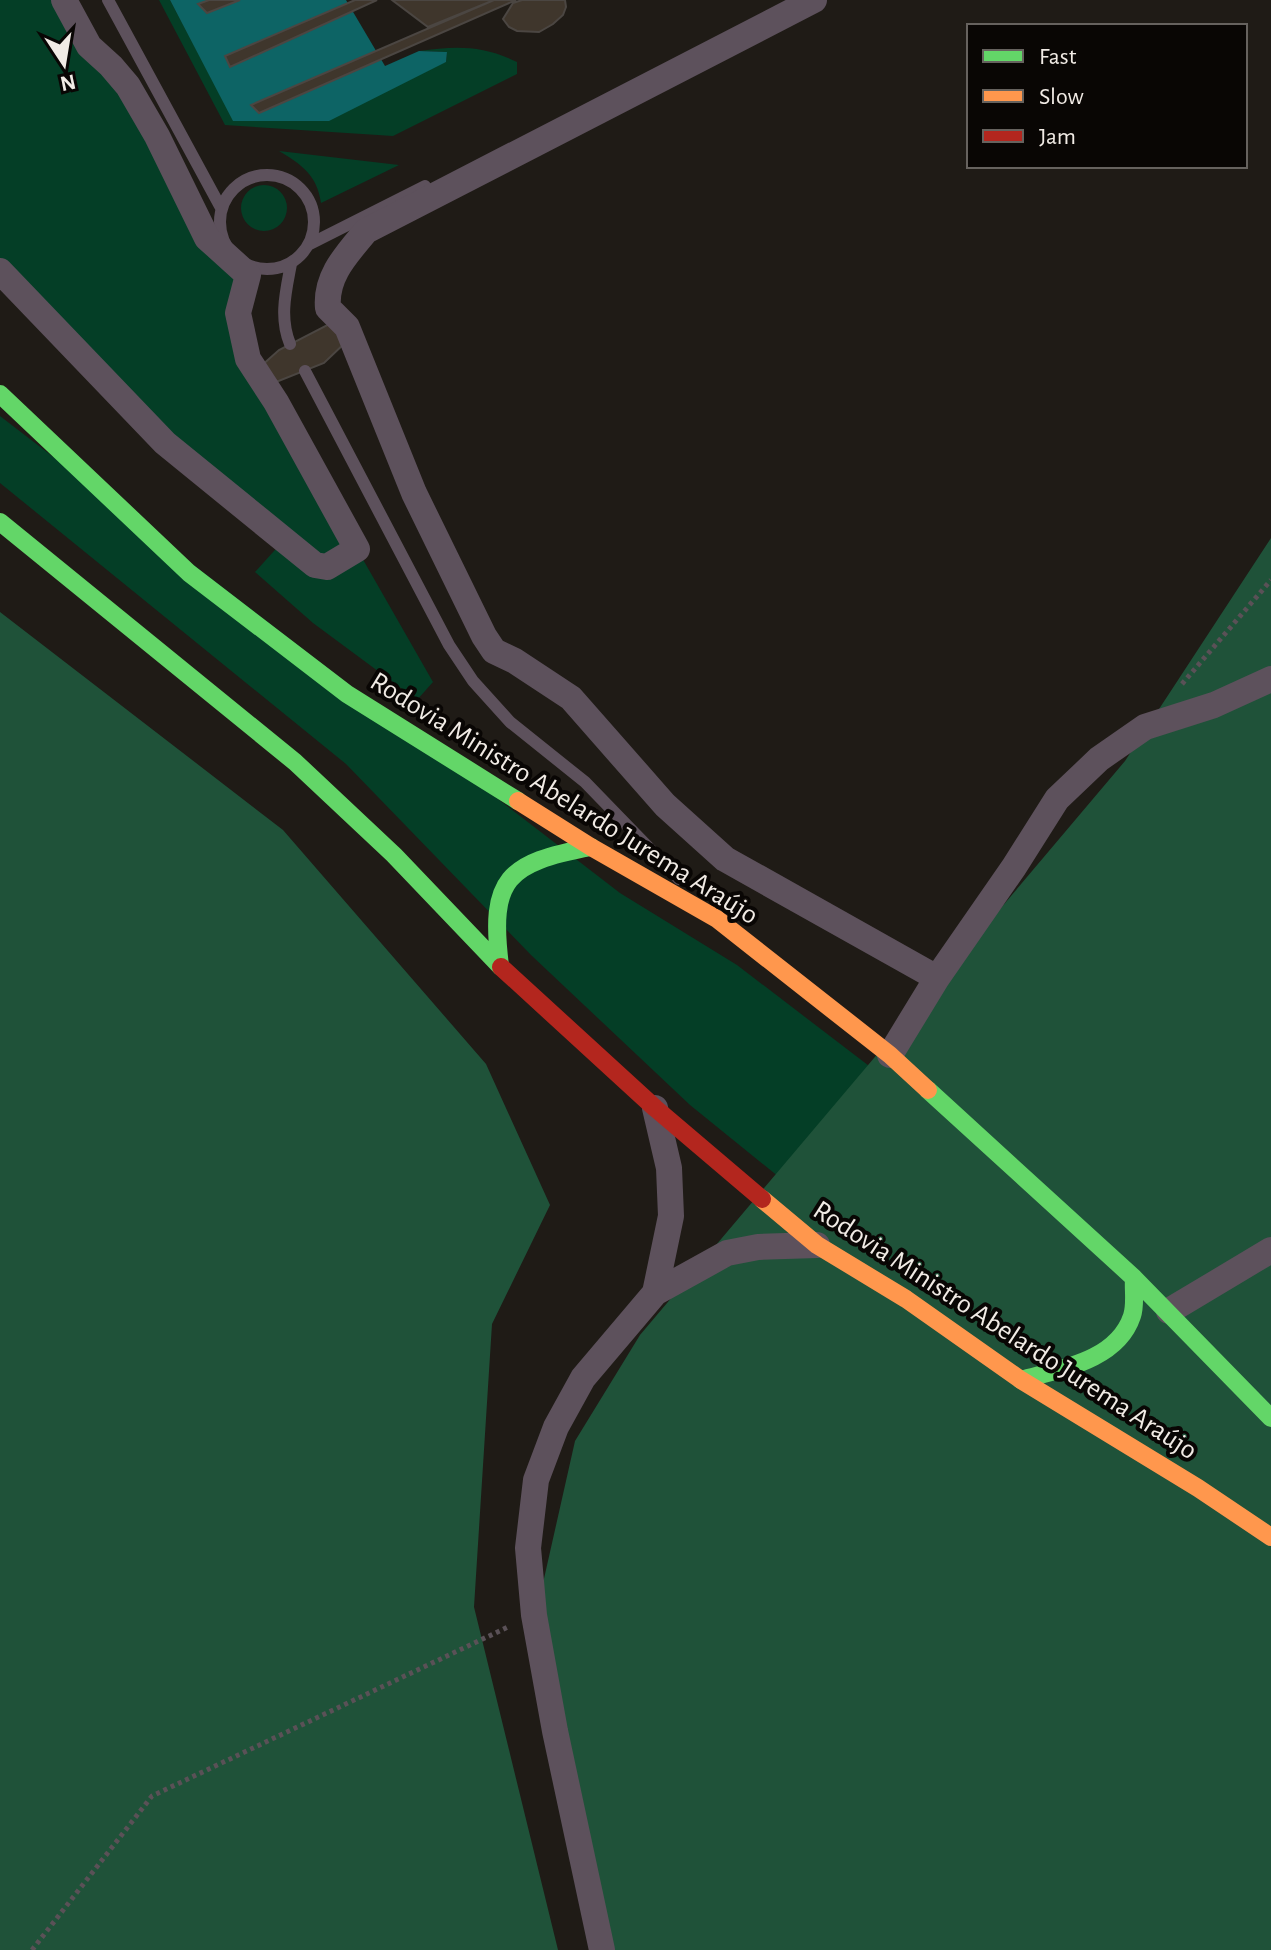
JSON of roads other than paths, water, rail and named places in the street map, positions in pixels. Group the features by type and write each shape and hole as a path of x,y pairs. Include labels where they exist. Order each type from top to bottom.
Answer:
{"main road":[{"name":"Rodovia Ministro Abelardo Jurema Araújo","path":"0,394 189,573 347,694 591,847 717,919 890,1055 1169,1311 1271,1418"},
{"name":"Rodovia Ministro Abelardo Jurema Araújo","path":"0,522 295,762 394,855 500,966 655,1108 817,1245 906,1299 1021,1380 1198,1488 1271,1537"},
{"path":"500,966 494,931 495,912 498,894 511,875 531,861 591,847"},
{"path":"1021,1380 1101,1354 1119,1338 1132,1316 1134,1278"}],"street":[{"path":"0,271 165,443 315,565 327,567 357,549 276,402 248,359 238,313 248,275 207,238 157,136 128,86 89,46 64,0"},
{"path":"814,0 366,231 329,283 328,308 347,327 414,493 494,651 515,661 571,698 665,805 725,859 937,978"},
{"path":"890,1055 937,978 1057,799 1099,759 1145,727 1214,705 1271,679"},
{"path":"655,1108 669,1168 671,1216 655,1293"},
{"path":"602,1950 555,1731 534,1615 528,1548 536,1480 556,1427 583,1378 655,1293 727,1253 758,1247 817,1245"},
{"path":"1169,1311 1271,1250"}],"lane":[{"path":"108,0 221,208"},
{"path":"310,244 315,229 315,214 301,188 288,179 272,174 255,176 229,194 221,208 219,224 223,240 232,254 245,264 259,269 291,264 310,244 795,0"},
{"path":"290,344 284,319 291,264"},
{"path":"305,371 449,645 473,681 510,722 585,782 717,919"}],"water":[{"path":"170,0 346,0 385,66 419,51 447,52 446,62 329,121 233,121"}]}
